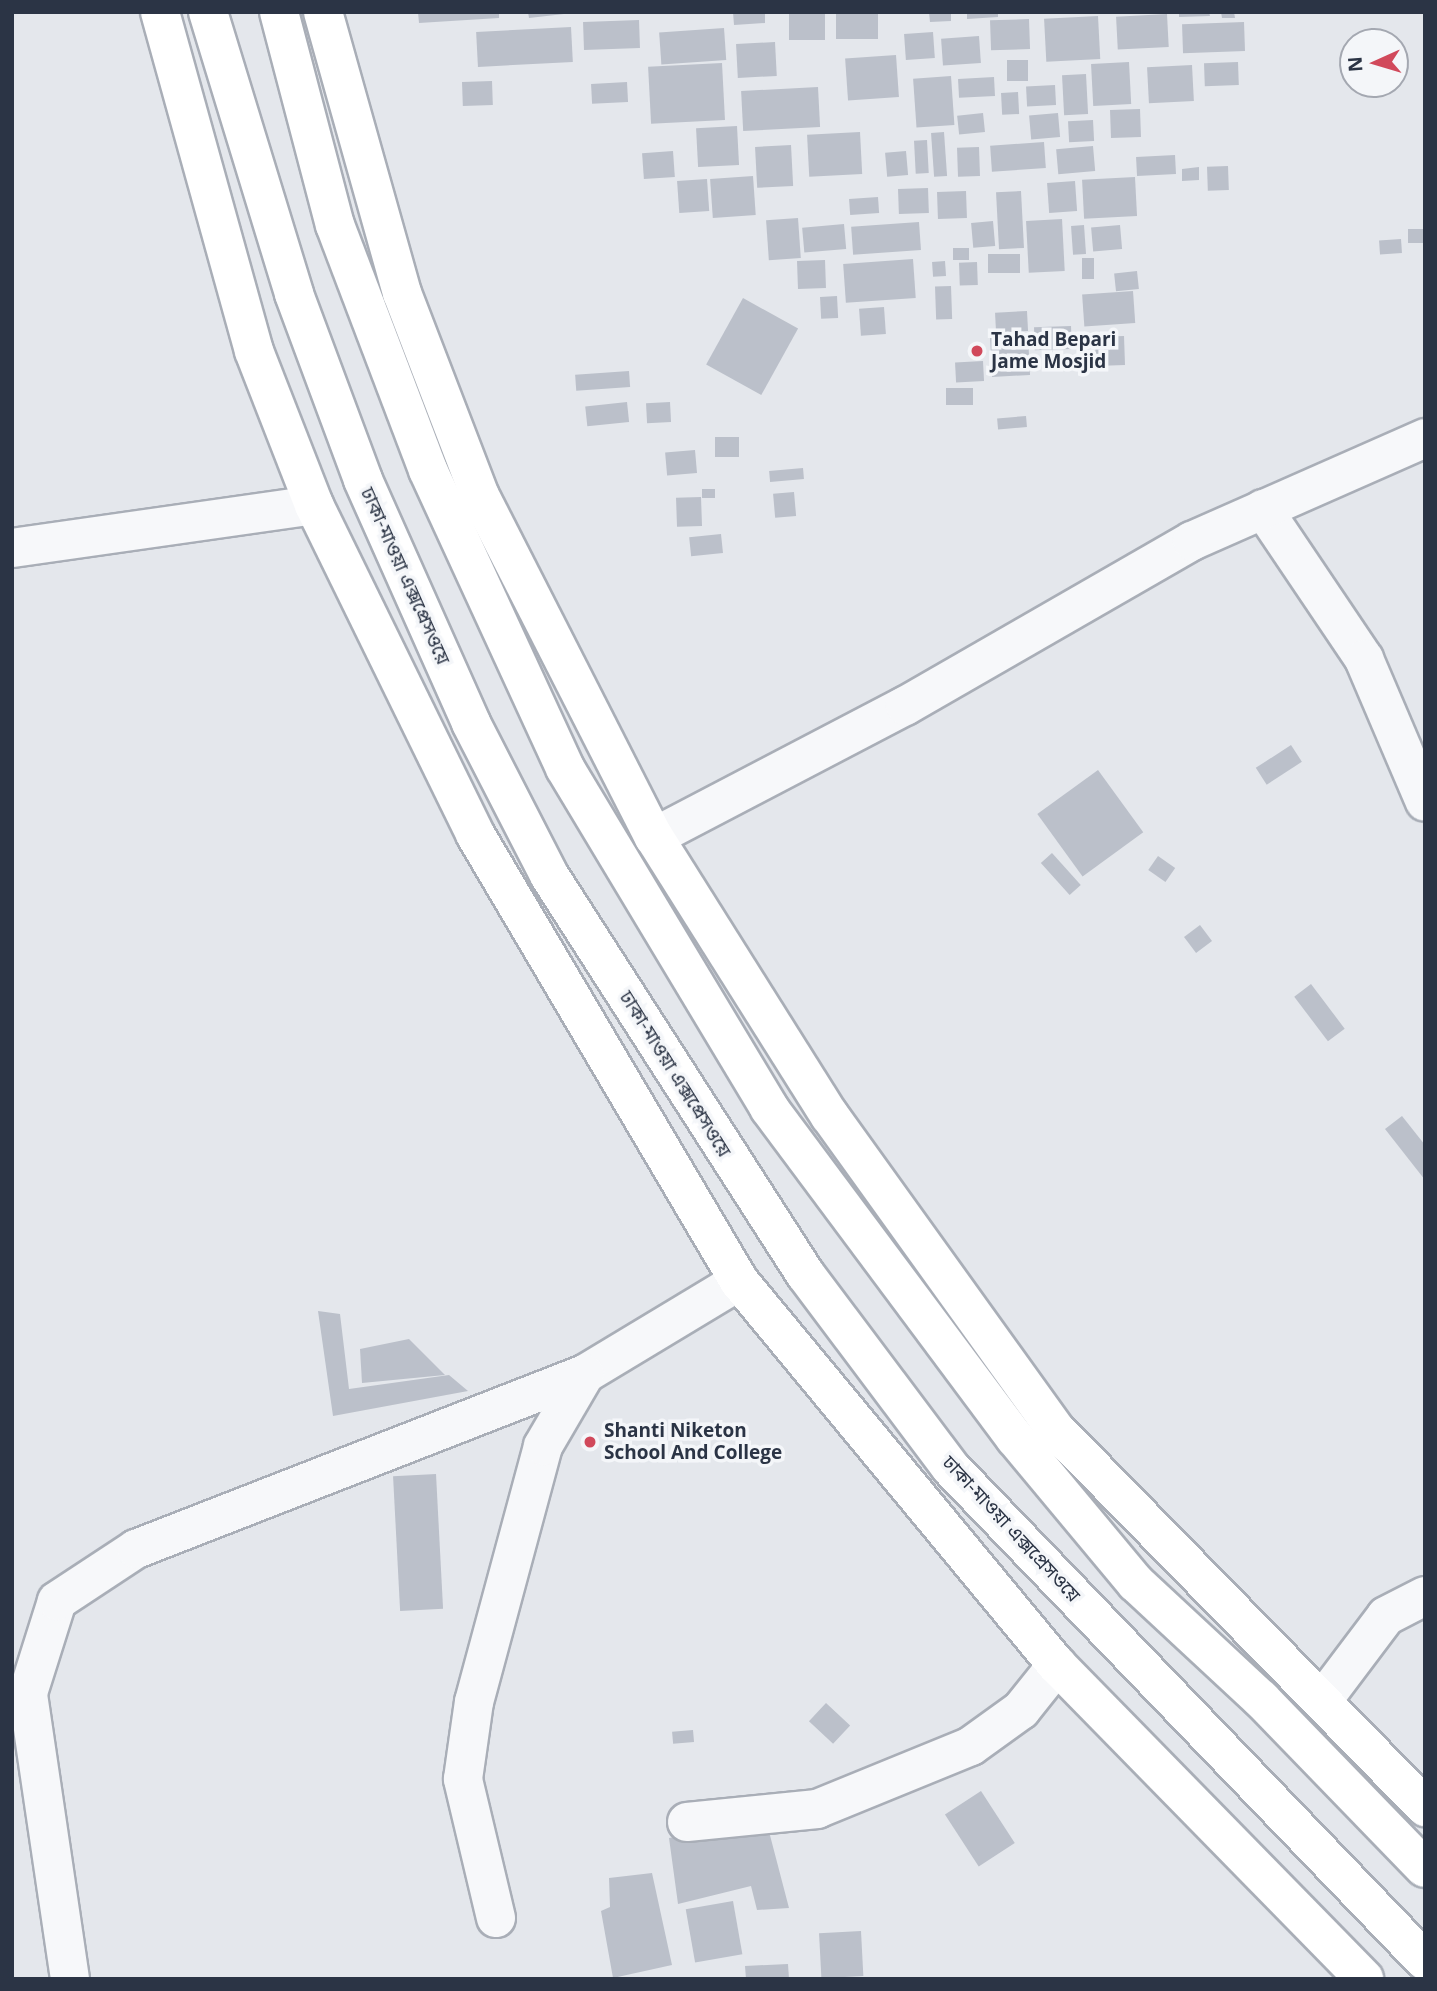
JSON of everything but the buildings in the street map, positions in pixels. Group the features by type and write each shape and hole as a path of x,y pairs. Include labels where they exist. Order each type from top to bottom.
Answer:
{"main road":[{"path":"160,12 254,351 314,505 475,834 739,1281 1057,1665 1364,1979"},
{"name":"ঢাকা-মাওয়া এক্সপ্রেসওয়ে","path":"208,12 294,294 363,480 471,723 549,875 806,1275 950,1468 1425,1961"},
{"path":"279,12 335,225 428,470 565,768 769,1108 1015,1438 1136,1583 1261,1699 1425,1868"},
{"path":"323,12 402,293 480,496 654,837 830,1116 1056,1430 1425,1807"}],"street":[{"path":"654,837 905,706 1192,541 1425,438"},
{"path":"12,548 314,505"},
{"path":"1263,509 1364,659 1425,802"},
{"path":"70,1979 28,1693 57,1601 136,1549 585,1374 739,1281"},
{"path":"496,1918 463,1779 474,1702 542,1446 585,1374"},
{"path":"1322,1701 1386,1616 1425,1596"},
{"path":"687,1822 817,1809 971,1745 1021,1710 1057,1665"}],"place":[{"name":"Tahad Bepari Jame Mosjid","path":"977,351"},
{"name":"Shanti Niketon School And College","path":"590,1442"}]}
